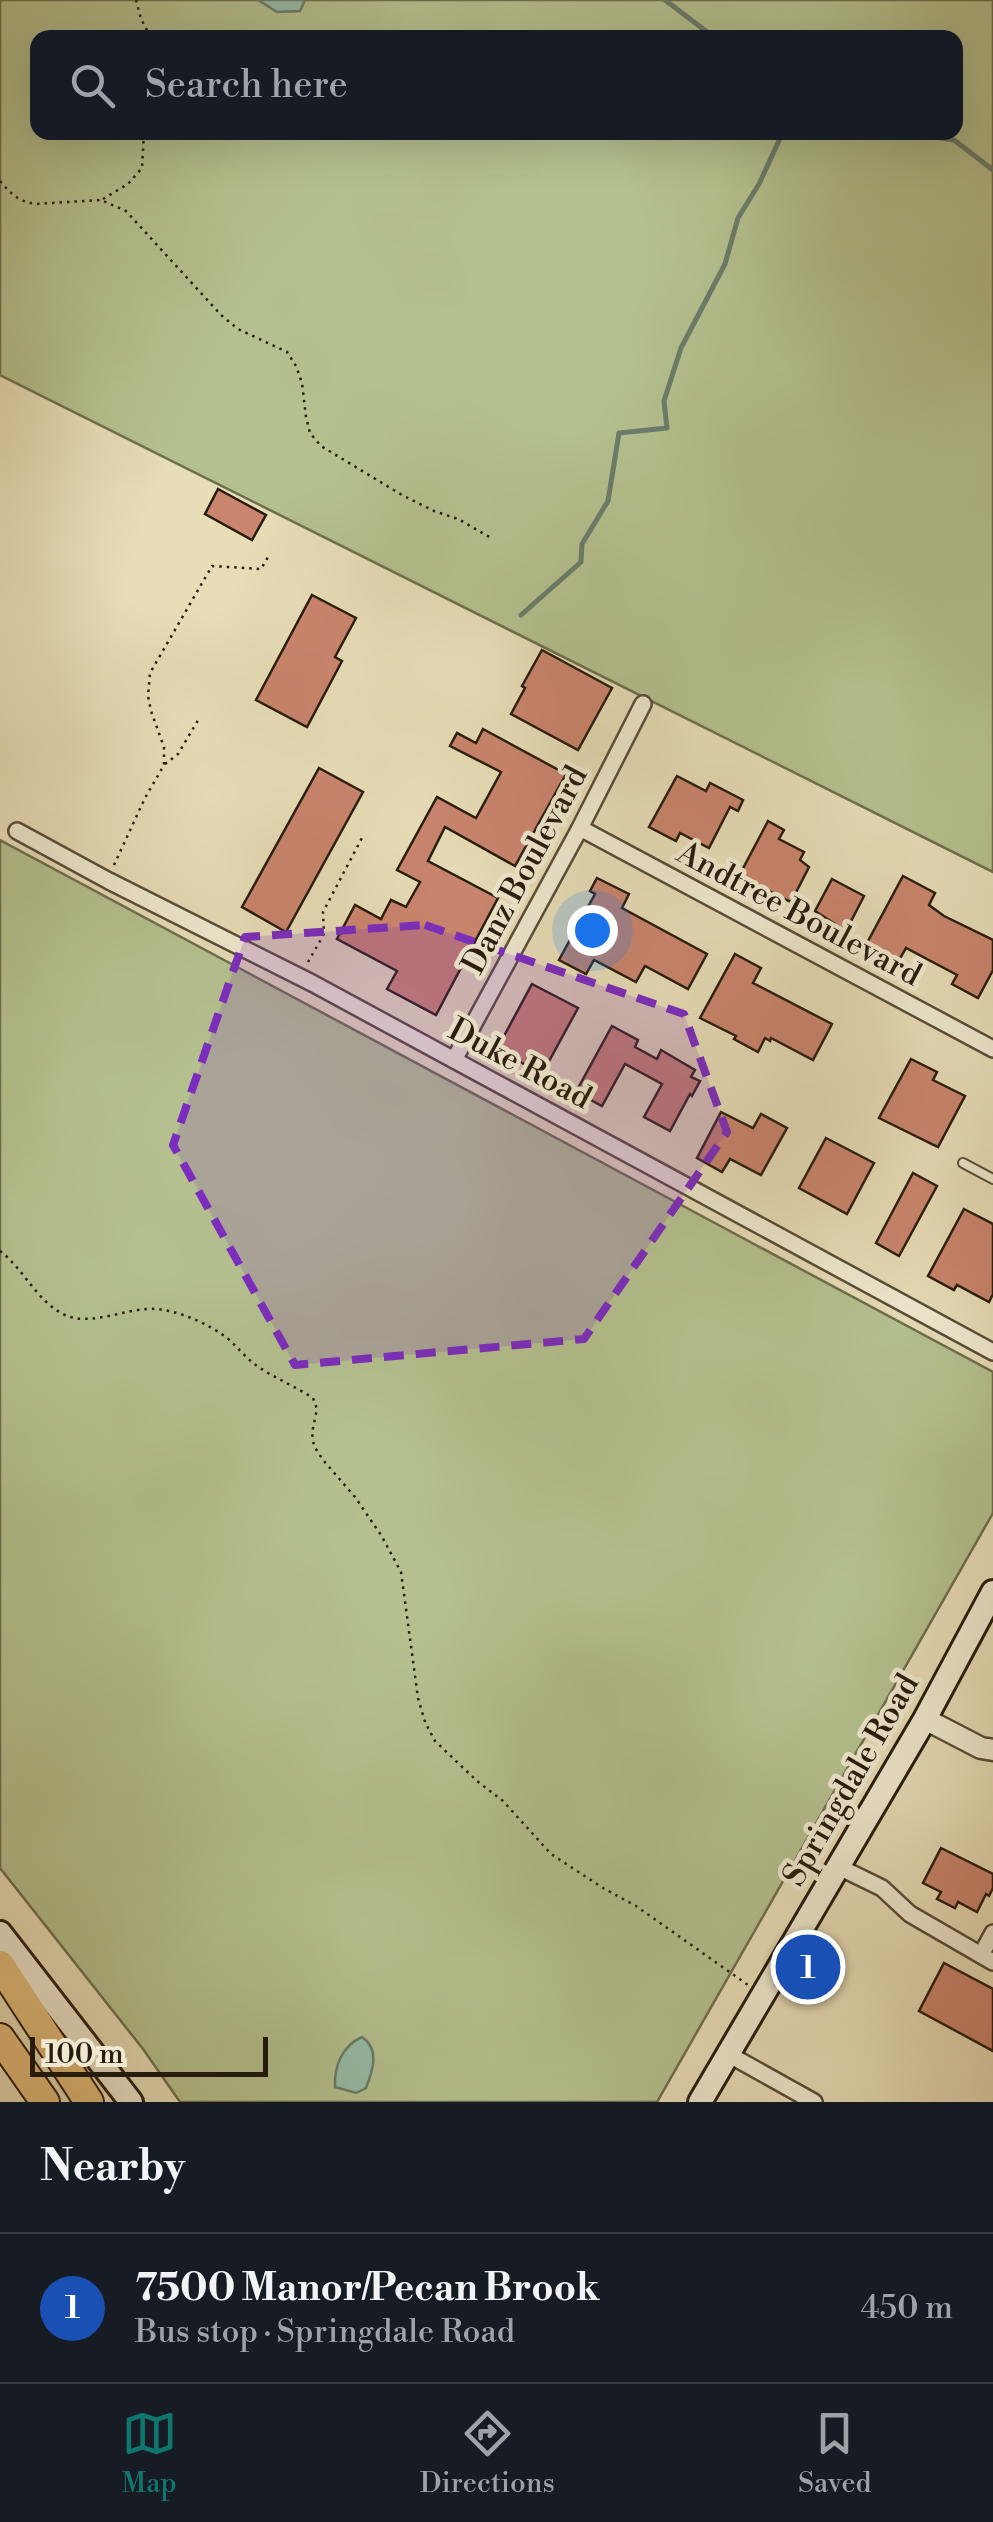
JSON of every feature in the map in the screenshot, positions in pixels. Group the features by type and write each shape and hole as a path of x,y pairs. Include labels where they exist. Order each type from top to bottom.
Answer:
{"highway":[{"path":"0,1964 89,2102"},
{"path":"0,2038 45,2102"}],"main road":[{"name":"Springdale Road","path":"700,2102 925,1719 993,1592"},
{"path":"0,1933 131,2102"}],"street":[{"name":"Danz Boulevard","path":"454,1060 580,828 642,704"},
{"name":"Andtree Boulevard","path":"580,828 993,1049"},
{"name":"Duke Road","path":"17,831 300,977 993,1352"},
{"path":"925,1719 981,1748 993,1750"},
{"path":"839,1867 882,1888 910,1914 987,1958 993,1933"},
{"path":"728,2054 814,2102"}],"lane":[{"path":"963,1163 993,1179"}],"path":[{"path":"136,0 147,30"},
{"path":"102,200 128,184 142,168 144,140"},
{"path":"0,181 12,196 24,202 102,200 126,211 221,316 238,329 287,352 302,383 310,434 321,446 402,495 491,538"},
{"path":"164,765 164,748 148,696 150,673 212,566 262,569 268,556"},
{"path":"109,881 118,853 164,765 178,754 200,718"},
{"path":"300,977 324,934 323,912 363,836"},
{"path":"0,1251 53,1309 71,1318 141,1309 180,1314 202,1322 227,1338 256,1366 313,1398 317,1408 312,1433 314,1446 355,1497 402,1572 418,1698 435,1741 503,1801 551,1854 636,1906 763,1994"}],"highlighted area":[{"path":"425,925 684,1014 727,1132 584,1339 295,1365 173,1145 245,937"}],"shaded area":[{"path":"0,0 993,0 993,872 0,375"},
{"path":"258,0 305,0 300,11 277,12"},
{"path":"0,840 993,1372 993,1513 657,2102 180,2102 0,1868"},
{"path":"362,2037 373,2054 366,2088 356,2093 335,2087 341,2058"}],"building":[{"path":"218,489 266,515 252,540 205,514"},
{"path":"312,595 356,618 335,657 342,661 307,727 256,700"},
{"path":"542,650 612,688 578,750 511,714"},
{"path":"483,729 566,774 515,866 445,827 428,861 498,898 436,1015 387,989 397,971 337,939 355,905 381,919 391,900 406,907 420,882 397,870 437,797 476,818 501,772 450,746 457,733 476,743"},
{"path":"319,768 363,792 286,932 242,907"},
{"path":"677,776 706,791 710,783 743,800 738,811 730,807 709,848 680,833 676,841 649,827"},
{"path":"768,821 784,830 779,839 804,852 800,860 809,867 791,902 739,876"},
{"path":"903,876 935,893 929,905 944,916 993,940 993,970 978,998 952,984 957,975 906,948 899,960 867,943"},
{"path":"597,878 629,894 622,908 707,954 688,989 645,966 636,982 594,960 586,974 559,960 595,894 590,891"},
{"path":"832,879 864,896 846,931 815,911"},
{"path":"735,954 761,968 753,983 832,1024 813,1060 771,1038 765,1038 758,1052 700,1018"},
{"path":"532,984 578,1008 542,1074 497,1049"},
{"path":"612,1026 638,1040 635,1047 657,1059 661,1050 695,1070 691,1077 700,1081 670,1131 644,1117 662,1084 625,1064 602,1106 576,1092"},
{"path":"911,1059 937,1072 933,1080 965,1096 938,1147 879,1118"},
{"path":"721,1112 753,1128 761,1114 787,1128 761,1175 730,1159 722,1172 697,1158"},
{"path":"826,1138 874,1163 847,1214 799,1188"},
{"path":"913,1173 937,1186 899,1256 876,1243"},
{"path":"964,1209 993,1224 993,1294 989,1302 957,1285 954,1290 928,1276"},
{"path":"941,1848 993,1874 993,1888 977,1912 958,1902 955,1908 937,1899 941,1892 923,1883"},
{"path":"944,1963 993,1989 993,2051 919,2011"}],"waterway":[{"path":"665,0 704,30"},
{"path":"521,615 581,562 582,544 608,501 619,433 667,428 664,401 681,348 725,264 738,218 779,140"},
{"path":"954,140 993,170"}],"place":[{"name":"7500 Manor/Pecan Brook","path":"808,1967"}]}
